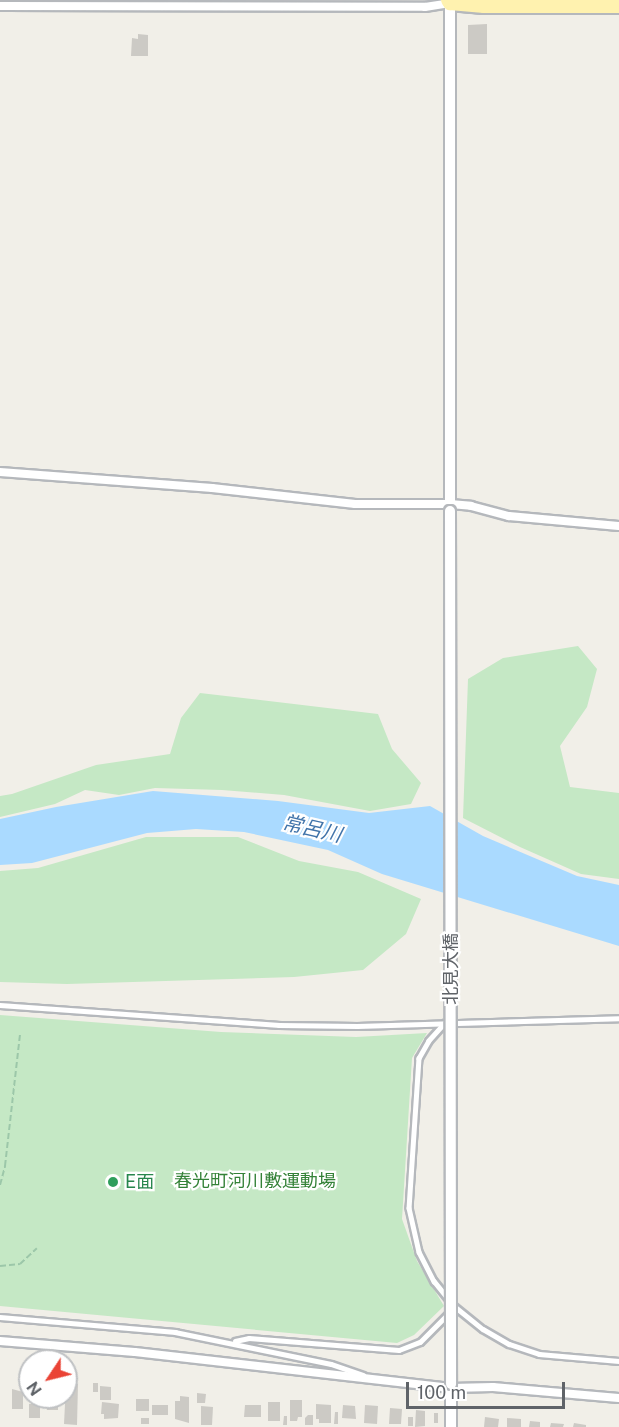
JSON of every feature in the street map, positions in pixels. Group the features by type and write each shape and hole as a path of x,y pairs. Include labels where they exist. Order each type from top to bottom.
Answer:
{"main road":[{"path":"449,1 619,6"}],"street":[{"path":"0,6 425,7 449,1"},
{"name":"北見大橋","path":"449,1 451,1427"},
{"path":"0,472 212,488 355,504 450,508 471,506 509,516 619,526"},
{"path":"0,1341 135,1352 451,1388 493,1387 619,1398"}],"lane":[{"path":"0,1005 279,1025 619,1018"},
{"path":"446,1023 429,1041 419,1058 409,1208 419,1252 434,1281 454,1306 483,1329 509,1344 539,1354 619,1361"},
{"path":"232,1342 249,1338 399,1350 420,1342 454,1306"},
{"path":"0,1317 175,1332 331,1364 374,1379"}],"path":[{"path":"0,1185 5,1166 20,1035"},
{"path":"0,1266 20,1264 37,1248"}],"green space":[{"path":"578,646 597,669 587,707 560,746 570,787 619,793 619,879 581,874 463,818 468,679 503,658"},
{"path":"200,693 378,714 392,749 421,783 411,804 370,811 284,795 155,788 119,795 85,790 55,804 0,817 0,796 96,765 170,754 181,718"},
{"path":"146,837 238,837 299,861 358,872 421,899 406,934 363,970 294,977 67,984 0,982 0,871 38,868"},
{"name":"春光町河川敷運動場","path":"0,1015 221,1032 356,1037 427,1033 412,1058 402,1219 417,1261 444,1306 414,1335 397,1343 0,1306"}],"water":[{"name":"常呂川","path":"153,791 278,801 369,813 430,806 483,836 577,876 619,885 619,946 382,874 328,850 244,832 196,829 147,833 32,863 0,865 0,819"}],"building":[{"path":"487,24 487,54 468,54 468,25"},
{"path":"138,34 148,35 148,56 131,56 132,38 138,39"},
{"path":"93,1383 98,1383 98,1392 93,1392"},
{"path":"100,1386 111,1387 111,1400 100,1400"},
{"path":"12,1389 18,1391 18,1409 12,1409"},
{"path":"197,1393 206,1394 205,1403 197,1403"},
{"path":"180,1396 189,1397 189,1423 175,1419 175,1401 180,1401"},
{"path":"136,1399 149,1399 149,1411 136,1411"},
{"path":"290,1400 302,1400 302,1417 298,1417 297,1421 290,1421"},
{"path":"102,1402 119,1404 118,1418 104,1419 104,1414 101,1414"},
{"path":"268,1402 280,1402 280,1421 268,1421"},
{"path":"316,1404 331,1405 331,1423 319,1423 319,1419 316,1419"},
{"path":"152,1405 168,1405 168,1415 152,1415"},
{"path":"245,1405 261,1405 261,1417 244,1417"},
{"path":"343,1405 355,1406 356,1419 342,1418"},
{"path":"365,1405 378,1406 377,1424 364,1423"},
{"path":"201,1406 213,1407 212,1425 201,1425"},
{"path":"390,1408 402,1409 401,1424 389,1424"},
{"path":"29,1409 40,1409 40,1418 29,1418"},
{"path":"65,1409 77,1409 77,1425 64,1424"},
{"path":"416,1410 425,1411 425,1426 415,1427"},
{"path":"335,1412 338,1412 338,1424 334,1424"},
{"path":"434,1413 438,1413 438,1423 434,1423"},
{"path":"313,1415 313,1425 305,1425 305,1418"},
{"path":"284,1416 287,1416 287,1425 283,1425"},
{"path":"408,1417 413,1417 413,1426 408,1426"},
{"path":"485,1417 499,1419 498,1427 484,1427"},
{"path":"141,1418 149,1418 149,1424 141,1424"},
{"path":"507,1418 521,1419 521,1427 507,1427"},
{"path":"530,1421 540,1422 540,1427 529,1427"},
{"path":"551,1423 564,1424 563,1427 550,1427"},
{"path":"574,1423 586,1425 586,1427 573,1427"}],"place":[{"name":"E面","path":"113,1182"}]}
